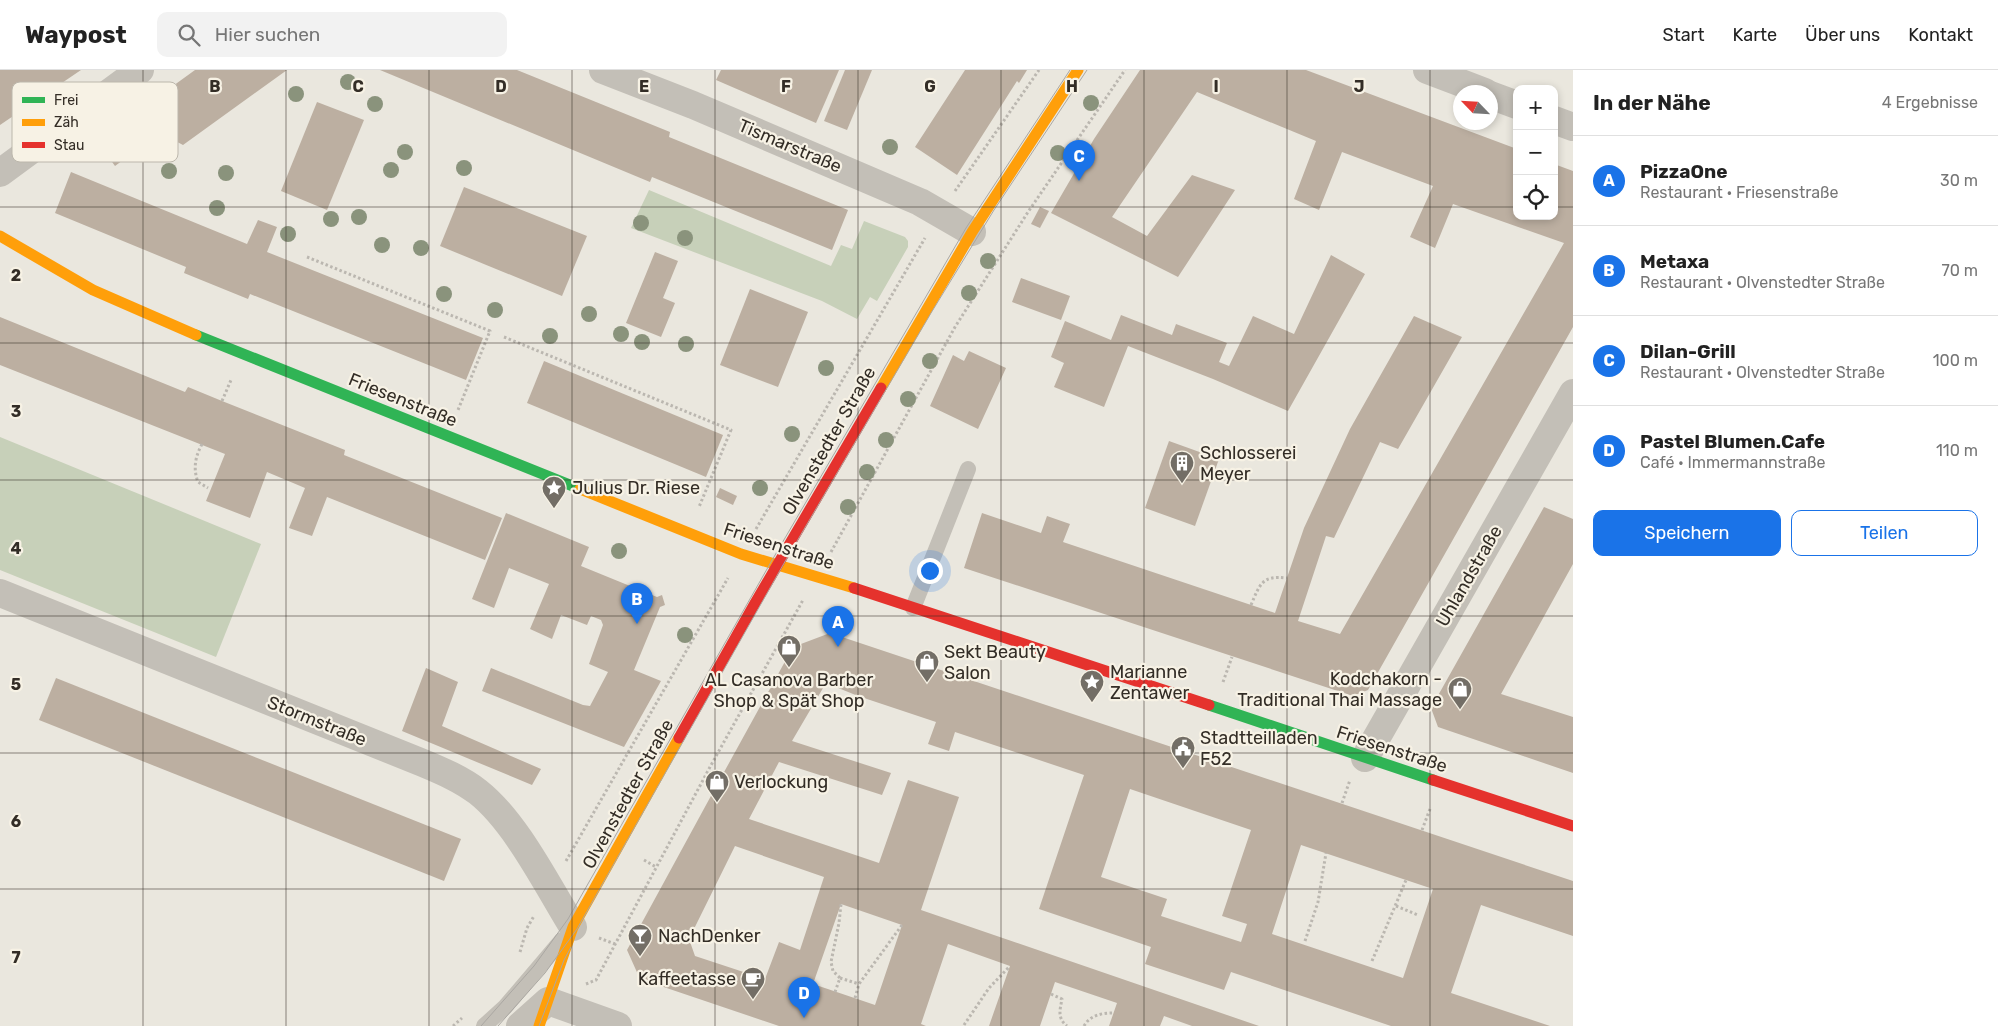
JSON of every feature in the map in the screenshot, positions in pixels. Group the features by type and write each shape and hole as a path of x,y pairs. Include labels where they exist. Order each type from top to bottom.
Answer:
{"street":[{"path":"124,82 140,70"},
{"name":"Tismarstraße","path":"604,70 693,105 920,202 972,232"},
{"name":"Olvenstedter Straße","path":"544,1014 573,927 778,563 972,232 1078,70"},
{"path":"1427,70 1467,85"},
{"path":"1498,98 1513,104"},
{"path":"1558,121 1573,127"},
{"path":"0,173 15,162"},
{"name":"Friesenstraße","path":"0,236 49,266 116,301 242,354 742,554 778,563 1573,826"},
{"name":"Uhlandstraße","path":"1365,758 1573,393"},
{"name":"Stormstraße","path":"0,593 423,763 470,786 485,798 509,825 573,927"},
{"path":"520,1026 544,1014 618,1026"}],"lane":[{"path":"913,608 968,470"},
{"path":"484,1026 505,1007 573,927"}],"path":[{"path":"952,194 1039,70"},
{"path":"828,558 955,328 1028,212 1125,70"},
{"name":"Olvenstedter Straße","path":"751,537 927,234"},
{"path":"307,257 490,331 458,410"},
{"path":"504,337 731,430 688,533"},
{"path":"202,444 197,454 195,475 198,482 208,488"},
{"name":"Olvenstedter Straße","path":"571,853 731,572"},
{"path":"1251,605 1260,584 1266,579 1287,578"},
{"path":"596,980 710,767 806,595"},
{"path":"1305,941 1318,902 1326,854"},
{"path":"1372,961 1406,880"},
{"path":"840,904 839,924 831,962 833,971 840,978 859,984"},
{"path":"1396,906 1418,915"},
{"path":"855,998 859,984 902,925"},
{"path":"964,1025 989,988 1010,966"},
{"path":"835,992 840,978"},
{"path":"1051,994 1062,999 1061,1021 1067,1026"},
{"path":"1084,1026 1087,1021 1102,1013 1113,1013"}],"green space":[{"path":"649,190 831,266 841,245 852,249 864,221 905,237 908,241 908,247 877,301 870,297 857,319 822,301 631,228"},
{"path":"0,437 261,544 216,657 0,570"}],"building":[{"path":"0,70 81,70 63,82 12,82 12,117 0,125"},
{"path":"195,70 287,70 183,145 178,142 178,82"},
{"path":"380,70 517,70 670,132 669,137 848,210 832,250 652,177 650,182"},
{"path":"721,70 839,70 816,123 716,80"},
{"path":"845,70 872,70 847,130 824,121"},
{"path":"965,70 1027,70 1019,83 1017,81 957,175 915,147"},
{"path":"1140,70 1306,70 1453,125 1453,130 1466,130 1513,148 1513,220 1558,220 1558,165 1573,171 1573,327 1368,690 1353,696 964,568 982,513 1041,533 1047,516 1070,524 1063,542 1275,613 1304,528 1350,429 1414,316 1462,337 1398,449 1380,442 1334,538 1326,536 1298,621 1340,634 1564,243 1453,204 1435,248 1410,237 1433,186 1342,152 1319,210 1294,199 1316,141 1197,92 1112,217 1147,236 1192,175 1235,190 1178,277 1051,213 1094,139"},
{"path":"317,102 364,120 327,210 281,191"},
{"path":"112,162 120,162 115,166"},
{"path":"71,172 247,244 258,220 277,227 267,252 483,338 466,380 250,294 248,299 184,273 186,267 55,213"},
{"path":"464,187 587,236 562,296 440,246"},
{"path":"1040,207 1049,211 1040,228 1031,224"},
{"path":"655,252 678,261 663,298 675,303 661,337 626,323"},
{"path":"1331,255 1365,274 1288,411 1128,346 1104,407 1054,387 1064,363 1051,357 1065,321 1111,340 1121,315 1172,335 1176,324 1227,343 1219,362 1229,366 1253,316 1294,334"},
{"path":"1021,278 1070,296 1061,320 1012,302"},
{"path":"750,289 808,312 778,387 720,365"},
{"path":"0,317 185,392 188,387 345,450 344,455 502,518 485,560 327,497 312,536 289,528 305,488 267,472 250,518 206,501 225,454 0,365"},
{"path":"969,351 1006,368 978,429 930,406 953,355 964,361"},
{"path":"544,361 723,435 706,477 527,403"},
{"name":"Schlosserei Meyer","path":"1169,441 1219,459 1195,526 1145,508"},
{"path":"720,488 737,496 733,505 716,497"},
{"path":"1544,507 1573,519 1573,564 1501,694 1573,717 1573,773 1438,727 1431,708"},
{"path":"506,513 589,547 581,566 657,597 662,595 665,605 660,607 634,670 661,681 624,747 482,691 491,668 583,705 590,706 608,672 589,664 603,625 601,620 591,616 587,625 561,615 552,639 530,629 549,584 509,568 494,608 472,599"},
{"path":"830,633 1573,881 1573,936 1481,905 1451,993 1550,1026 1391,1026 1231,972 1224,990 1145,964 1151,947 1039,909 1084,775 955,732 949,751 928,744 936,722 858,696 826,683 792,741 891,773 882,795 779,762 749,819 879,863 908,780 959,797 921,910 1259,1026 1192,1026 1164,1016 1160,1026 1109,1026 1117,1003 1055,982 1040,1026 989,1026 1010,966 948,944 921,1024 926,1026 779,1026 640,979 627,950 793,647","holes":["1130,789 1251,830 1222,916 1247,924 1241,942 1161,916 1167,899 1101,877","1301,845 1433,889 1403,978 1272,934","735,846 824,877 800,950 779,942 765,979 695,956 689,939","841,904 902,925 875,1005 813,984"]},
{"path":"426,668 458,682 442,726 541,769 532,785 402,731"},
{"path":"56,678 461,839 444,881 39,720"}],"tram line":[{"path":"481,1026 534,966 568,919 771,562 966,228 1070,70"},
{"path":"498,1026 545,973 577,929 783,565 931,313 994,210 1087,70"},
{"path":"539,1026 564,960 571,947"}],"traffic: fast":[{"path":"196,335 580,489"},
{"path":"1209,705 1433,780"}],"traffic: slow":[{"path":"881,388 972,232 1078,70"},
{"path":"0,236 93,290 196,335"},
{"path":"580,489 741,554 854,588"},
{"path":"539,1026 573,927 679,738"}],"traffic: jam":[{"path":"679,738 754,605 881,388"},
{"path":"854,588 1209,705"},
{"path":"1433,780 1573,826"}],"place":[{"name":"Dilan-Grill","path":"1079,181"},
{"name":"Schlosserei Meyer","path":"1182,484"},
{"name":"Julius Dr. Riese","path":"554,509"},
{"name":"Metaxa","path":"637,624"},
{"name":"PizzaOne","path":"838,647"},
{"name":"AL Casanova Barber Shop & Spät Shop","path":"789,668"},
{"name":"Sekt Beauty Salon","path":"927,683"},
{"name":"Marianne Zentawer","path":"1092,703"},
{"name":"Kodchakorn - Traditional Thai Massage","path":"1460,710"},
{"name":"Stadtteilladen F52","path":"1183,769"},
{"name":"Verlockung","path":"717,803"},
{"name":"NachDenker","path":"640,957"},
{"name":"Kaffeetasse","path":"753,1000"},
{"name":"Pastel Blumen.Cafe","path":"804,1018"}]}
